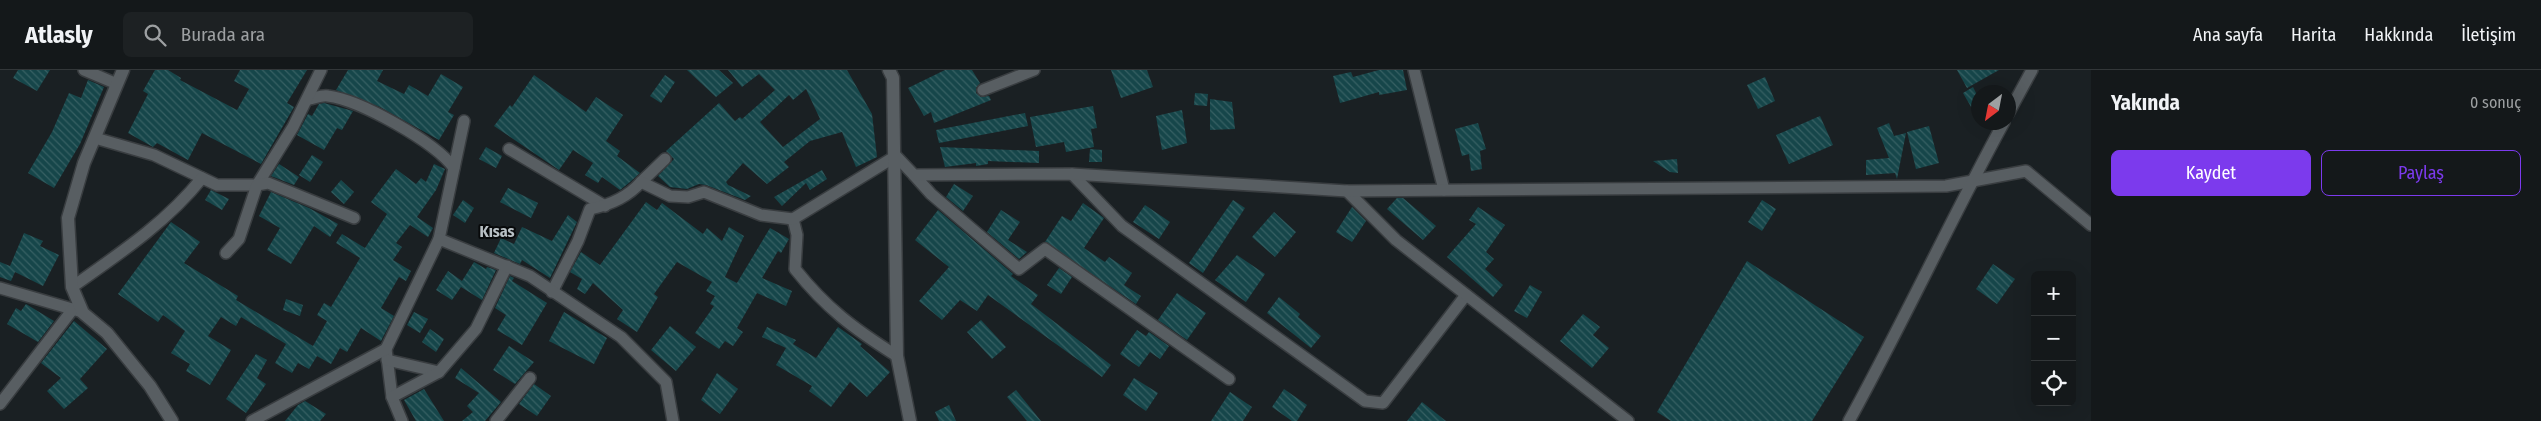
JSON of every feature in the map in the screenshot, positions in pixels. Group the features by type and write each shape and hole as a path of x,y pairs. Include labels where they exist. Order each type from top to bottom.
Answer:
{"street":[{"path":"84,70 117,84"},
{"path":"78,311 72,287 68,218 84,163 123,70"},
{"path":"226,253 239,239 257,185 309,99 321,70"},
{"path":"889,70 894,78 897,356 910,421"},
{"path":"983,90 1034,70"},
{"path":"1414,70 1444,190"},
{"path":"2016,99 2032,70"},
{"path":"309,99 327,96 356,105 430,145 447,159 454,168"},
{"path":"402,421 392,397 386,355 439,239 464,121"},
{"path":"1849,421 1902,325 2000,130"},
{"path":"94,138 154,155 218,185 257,185 268,183 354,218"},
{"path":"509,148 605,206"},
{"path":"896,156 931,194 1019,269 1045,250 1229,379"},
{"path":"641,182 670,196 688,197 704,192 761,215 793,219 896,156"},
{"path":"552,292 578,241 590,209 605,206 631,193 665,159"},
{"path":"914,174 1072,174 1347,191 1946,186 2026,171 2091,225"},
{"path":"1072,174 1122,226 1365,401 1383,403 1466,295"},
{"path":"72,287 143,236 182,202 202,178"},
{"path":"1347,191 1396,240 1628,421"},
{"path":"793,219 797,235 795,269 817,297 855,330 897,356"},
{"path":"439,239 530,276 621,337 666,382 673,421"},
{"path":"392,397 439,372 476,329 507,266"},
{"path":"0,288 78,311 108,333 150,386 172,421"},
{"path":"0,404 78,311"},
{"path":"252,421 386,355 439,372"},
{"path":"496,421 530,378"}],"building":[{"path":"18,70 50,70 37,91 13,78"},
{"path":"155,70 168,70 181,78 180,80 237,110 249,89 234,81 240,70 307,70 287,103 294,107 261,164 202,133 188,160 157,143 153,147 128,133 148,94 143,91"},
{"path":"348,70 383,70 377,81 404,94 409,85 428,96 441,74 463,87 448,112 454,115 439,140 380,107 336,90"},
{"path":"687,70 719,70 733,83 716,97"},
{"path":"728,70 847,70 872,114 877,157 856,167 842,132 810,141 784,162 789,167 767,184 743,163 726,182 728,185 751,196 745,200 706,185 699,184 687,189 670,187 658,176 674,159 666,151 719,103 735,121 740,117 742,119 775,90 759,74 742,87","holes":["806,89 820,119 783,147 760,122 789,95 793,100"]},
{"path":"945,70 972,70 980,83 976,88 976,93 981,97 989,96 991,100 934,123 931,112 924,116 908,88"},
{"path":"1111,70 1147,70 1153,87 1121,98"},
{"path":"1379,70 1403,70 1407,90 1379,95 1379,92 1340,103 1333,76 1351,72 1353,77"},
{"path":"1957,70 1999,70 1971,85 1967,88"},
{"path":"534,75 586,112 596,97 623,115 606,141 620,151 617,156 640,173 620,190 602,177 598,183 585,175 593,163 573,150 559,170 494,126 510,105 512,107"},
{"path":"665,75 675,82 661,103 650,96"},
{"path":"1765,77 1775,101 1758,109 1747,85"},
{"path":"88,80 104,87 80,144 54,188 28,173 52,132 69,93 81,98"},
{"path":"1971,88 1971,107 1963,93"},
{"path":"1195,93 1208,94 1207,106 1194,105"},
{"path":"1210,99 1232,102 1235,129 1210,130"},
{"path":"324,103 353,111 342,130 337,128 324,150 297,135 308,114 312,116 319,104"},
{"path":"1093,106 1097,128 1091,129 1094,147 1066,152 1064,142 1036,147 1030,117"},
{"path":"1182,110 1187,143 1162,150 1156,116"},
{"path":"1025,113 1028,126 939,143 936,130"},
{"path":"1820,116 1833,145 1789,164 1776,135"},
{"path":"1478,123 1486,149 1480,151 1482,169 1471,171 1469,154 1462,156 1455,129"},
{"path":"1889,123 1894,136 1906,133 1897,179 1895,173 1866,175 1866,160 1889,158 1877,128"},
{"path":"1929,126 1939,163 1916,169 1907,132"},
{"path":"486,147 502,156 496,168 479,159"},
{"path":"940,147 1039,151 1039,163 988,161 988,164 976,166 976,163 945,167"},
{"path":"1090,149 1102,150 1102,162 1089,162"},
{"path":"312,155 323,162 310,182 299,175"},
{"path":"1677,159 1678,173 1670,172 1653,161"},
{"path":"279,164 299,177 294,185 271,176"},
{"path":"434,164 445,169 436,190 417,217 433,228 428,237 410,225 396,243 402,247 393,260 411,271 406,281 399,277 381,308 394,316 381,341 361,328 347,352 340,348 331,364 317,356 309,369 298,363 292,373 275,363 286,344 241,317 236,326 221,317 208,336 231,350 210,385 186,371 190,364 171,353 185,331 163,315 158,322 118,294 171,222 200,242 184,263 238,296 236,300 313,346 327,321 317,315 324,303 331,307 360,258 336,243 342,234 365,248 387,214 371,202 396,169 416,184 421,178 426,182"},
{"path":"822,170 827,179 810,190 806,183 782,206 774,197"},
{"path":"341,180 354,192 344,204 331,192"},
{"path":"954,184 973,196 963,211 946,197"},
{"path":"508,188 538,203 531,218 500,202"},
{"path":"211,190 229,199 222,210 205,200"},
{"path":"271,192 309,208 338,224 330,237 314,226 291,264 267,250 280,228 259,216"},
{"path":"1397,198 1403,198 1436,226 1423,240 1387,209"},
{"path":"463,200 474,208 465,223 453,215"},
{"path":"1233,200 1245,208 1203,273 1189,263"},
{"path":"1762,200 1776,209 1762,231 1748,222"},
{"path":"646,202 657,210 662,203 703,234 707,228 722,241 729,227 744,236 725,277 737,283 770,228 789,239 781,253 778,251 762,278 792,291 786,306 757,293 737,328 743,332 733,346 725,341 719,349 695,333 714,306 710,304 715,296 706,291 712,282 677,262 654,294 658,297 637,332 617,319 623,310 593,283 585,294 577,289 582,279 570,272 581,252 600,265"},
{"path":"1083,203 1104,218 1084,248 1105,262 1109,257 1132,273 1124,285 1141,296 1136,304 1045,242 1062,216 1071,221"},
{"path":"1145,205 1170,222 1159,239 1133,222"},
{"path":"1352,207 1366,221 1352,242 1336,232"},
{"path":"1478,207 1505,225 1486,252 1494,259 1485,269 1503,285 1493,297 1447,257 1476,224 1469,220"},
{"path":"938,210 1013,274 1011,276 1038,295 1031,304 1111,365 1102,377 988,295 977,311 960,300 942,320 919,301 949,267 915,240"},
{"path":"1001,210 1020,222 1008,240 1027,252 1019,259 987,232"},
{"path":"1274,212 1296,232 1275,257 1252,237"},
{"path":"568,215 577,222 550,278 522,260 520,264 494,253 501,238 514,244 522,227 552,241"},
{"path":"24,233 43,241 40,246 59,255 43,286 15,272 11,281 0,277 0,262 10,266"},
{"path":"1237,255 1265,274 1246,302 1215,280"},
{"path":"1747,261 1864,337 1812,421 1671,421 1657,412"},
{"path":"474,262 486,269 487,267 496,270 482,300 461,287 452,300 436,290 448,271 462,281"},
{"path":"1993,264 2015,279 1997,304 1976,289"},
{"path":"1059,268 1072,277 1061,294 1047,285"},
{"path":"510,276 514,278 512,281 547,303 522,345 497,330 506,315 495,308"},
{"path":"1530,285 1542,292 1527,318 1514,311"},
{"path":"1177,293 1206,313 1187,340 1158,320"},
{"path":"1279,297 1300,314 1298,317 1321,336 1311,348 1267,313"},
{"path":"286,299 303,305 300,316 283,310"},
{"path":"26,304 54,321 38,342 7,324 16,308 21,311"},
{"path":"414,312 428,319 420,333 407,325"},
{"path":"564,312 607,338 594,364 549,341"},
{"path":"1583,314 1600,327 1593,335 1609,348 1592,368 1560,341"},
{"path":"981,320 1006,347 992,359 967,332"},
{"path":"74,321 107,349 80,379 88,388 64,409 47,391 61,378 41,363"},
{"path":"670,326 696,347 676,371 651,350"},
{"path":"767,327 796,340 793,344 816,358 838,327 862,344 860,346 890,372 867,397 850,382 831,407 809,391 812,386 776,365 786,348 762,337"},
{"path":"430,329 444,339 436,352 422,342"},
{"path":"1137,330 1146,336 1149,332 1169,346 1160,359 1150,352 1139,367 1120,354"},
{"path":"509,346 534,362 515,384 493,370"},
{"path":"256,354 267,360 257,378 266,384 246,413 226,399"},
{"path":"461,368 501,402 485,421 462,421 473,412 467,406 479,393 455,378"},
{"path":"717,373 738,389 720,414 701,400"},
{"path":"1134,378 1158,393 1146,411 1123,395"},
{"path":"534,384 551,396 537,416 519,404"},
{"path":"424,389 444,421 416,421 404,400"},
{"path":"1284,389 1307,405 1297,421 1292,421 1272,407"},
{"path":"1016,390 1041,421 1027,421 1007,397"},
{"path":"1230,392 1252,407 1243,421 1211,421"},
{"path":"305,401 326,414 320,421 285,421 298,405"},
{"path":"1422,402 1446,421 1407,421"},
{"path":"949,405 956,421 939,421 935,412"}],"district":[{"name":"Kısas","path":"497,231"}]}
